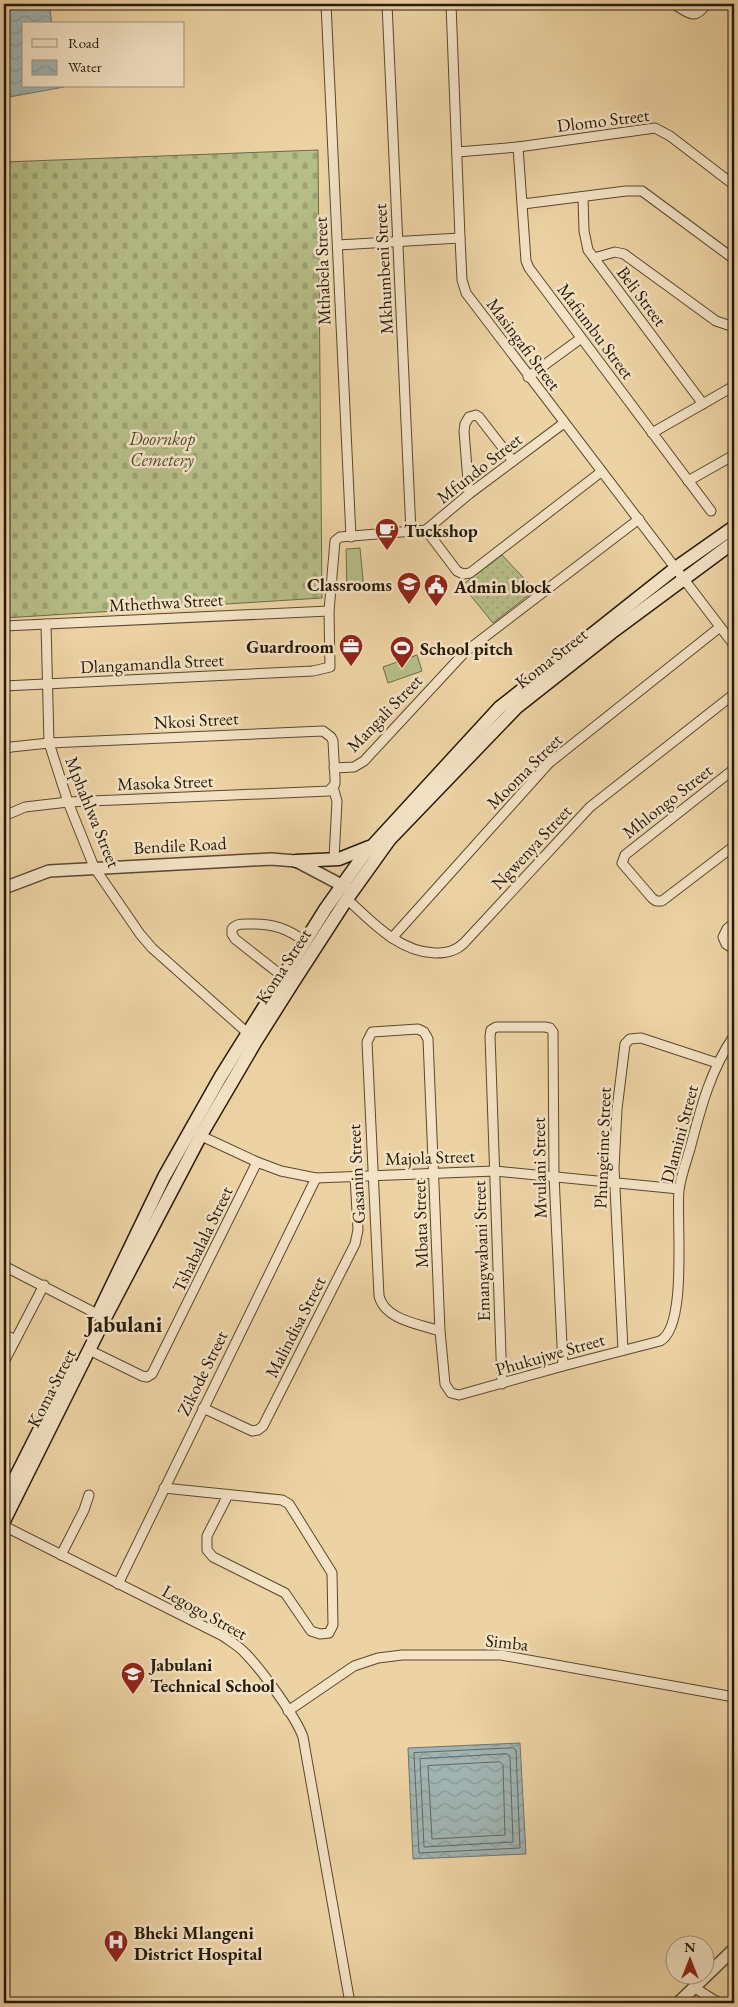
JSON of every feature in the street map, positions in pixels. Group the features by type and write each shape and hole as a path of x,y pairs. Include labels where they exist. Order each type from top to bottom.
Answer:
{"main road":[{"name":"Koma Street","path":"4,1500 102,1316 195,1133 251,1037 288,980 390,839 506,716 611,633 734,528"},
{"name":"Koma Street","path":"288,980 306,942 342,884 416,796 499,708 680,573 734,542"},
{"path":"296,861 334,859 352,855 373,846"},
{"name":"Koma Street","path":"4,1521 89,1350 102,1316"}],"street":[{"name":"Mthabela Street","path":"326,4 351,537"},
{"name":"Mkhumbeni Street","path":"387,4 411,532"},
{"name":"Masingafi Street","path":"451,4 462,280 466,293 528,377 734,645"},
{"path":"674,4 692,14 702,11 706,4"},
{"name":"Dlomo Street","path":"458,152 518,147 655,128 670,136 734,185"},
{"name":"Mafumbu Street","path":"518,147 526,261 529,268 580,339 711,511"},
{"path":"523,204 626,191 642,191 734,260"},
{"name":"Beli Street","path":"583,197 584,239 588,250 703,404"},
{"path":"338,245 460,238"},
{"path":"594,258 615,252 624,254 716,321 734,327"},
{"path":"528,377 580,339"},
{"path":"652,432 734,386"},
{"path":"469,494 464,431 465,424 469,418 479,417 512,461"},
{"name":"Mfundo Street","path":"426,530 469,494 564,423"},
{"path":"688,481 734,455"},
{"path":"329,610 333,545 340,537 426,530 458,571 463,574 470,573 601,472"},
{"name":"Mangali Street","path":"334,768 354,767 364,761 465,652 639,519"},
{"name":"Mthethwa Street","path":"4,626 329,610"},
{"name":"Dlangamandla Street","path":"4,686 313,671 330,666 329,610"},
{"name":"Mphahlwa Street","path":"46,624 49,743 68,802 94,867 140,934 152,948 251,1037"},
{"name":"Mooma Street","path":"392,938 549,763 720,627"},
{"name":"Ngwenya Street","path":"350,895 392,938 408,947 430,952 448,952 461,946 590,807 734,694"},
{"name":"Nkosi Street","path":"4,750 11,747 49,743 323,731 334,741 335,784 331,789 336,801 334,859"},
{"name":"Mhlongo Street","path":"734,769 625,855 622,861 624,866 652,898 662,902 734,846"},
{"name":"Masoka Street","path":"4,816 25,807 68,802 331,789"},
{"name":"Bendile Road","path":"4,888 49,871 271,858 296,861 342,884 350,895"},
{"path":"734,923 727,930 724,937 726,944 734,949"},
{"path":"288,980 234,940 232,934 233,926 239,924 272,924 288,930 306,942"},
{"name":"Mvulani Street","path":"492,1029 545,1027 552,1031 554,1176 563,1366"},
{"name":"Gasanin Street","path":"425,1034 422,1030 415,1029 373,1032 367,1040 379,1296 380,1302 389,1312 440,1331"},
{"name":"Emangwabani Street","path":"492,1029 490,1036 502,1384"},
{"name":"Mbata Street","path":"425,1034 428,1044 440,1331 445,1384"},
{"name":"Dlamini Street","path":"667,1336 674,1319 678,1282 679,1189 700,1114 717,1063 734,1036"},
{"name":"Phungeime Street","path":"623,1350 614,1183 617,1109 623,1056 627,1042 634,1038 641,1038 717,1063"},
{"name":"Majola Street","path":"195,1133 257,1162 282,1171 316,1178 495,1171 679,1189"},
{"name":"Tshabalala Street","path":"89,1350 142,1376 152,1374 257,1162"},
{"name":"Malindisa Street","path":"203,1408 248,1430 256,1430 263,1426 355,1244 358,1230 355,1176"},
{"name":"Zikode Street","path":"118,1584 316,1178"},
{"path":"4,1266 102,1316"},
{"path":"4,1362 44,1285"},
{"path":"4,1334 15,1340"},
{"name":"Phukujwe Street","path":"445,1384 451,1393 462,1395 660,1341 667,1336"},
{"path":"164,1488 283,1501 290,1505 332,1573 333,1625 329,1633 320,1634 311,1631 285,1593 213,1557 207,1550 207,1536 228,1495"},
{"path":"62,1554 84,1510 89,1495"},
{"name":"Legogo Street","path":"4,1526 234,1643 250,1658 300,1730 305,1746 350,2003"},
{"name":"Simba","path":"288,1711 354,1666 378,1658 402,1655 500,1656 734,1697"},
{"path":"678,2003 696,1988 734,1949"},
{"path":"696,1988 719,2003"}],"green space":[{"name":"Doornkop Cemetery","path":"318,150 322,598 4,618 4,162"},
{"path":"360,548 364,590 347,591 346,549"},
{"path":"502,555 535,590 493,623 462,585"},
{"name":"School pitch","path":"417,655 422,671 388,683 383,667"}],"water":[{"path":"4,4 49,4 52,22 22,22 22,88 59,88 4,98"},
{"path":"520,1743 526,1854 413,1859 408,1748"}],"place":[{"name":"Tuckshop","path":"387,551"},
{"name":"Classrooms","path":"409,605"},
{"name":"Admin block","path":"436,607"},
{"name":"Guardroom","path":"351,667"},
{"name":"School pitch","path":"402,669"},
{"name":"Jabulani Technical School","path":"133,1695"},
{"name":"Bheki Mlangeni District Hospital","path":"116,1963"}],"district":[{"name":"Jabulani","path":"124,1324"}]}
